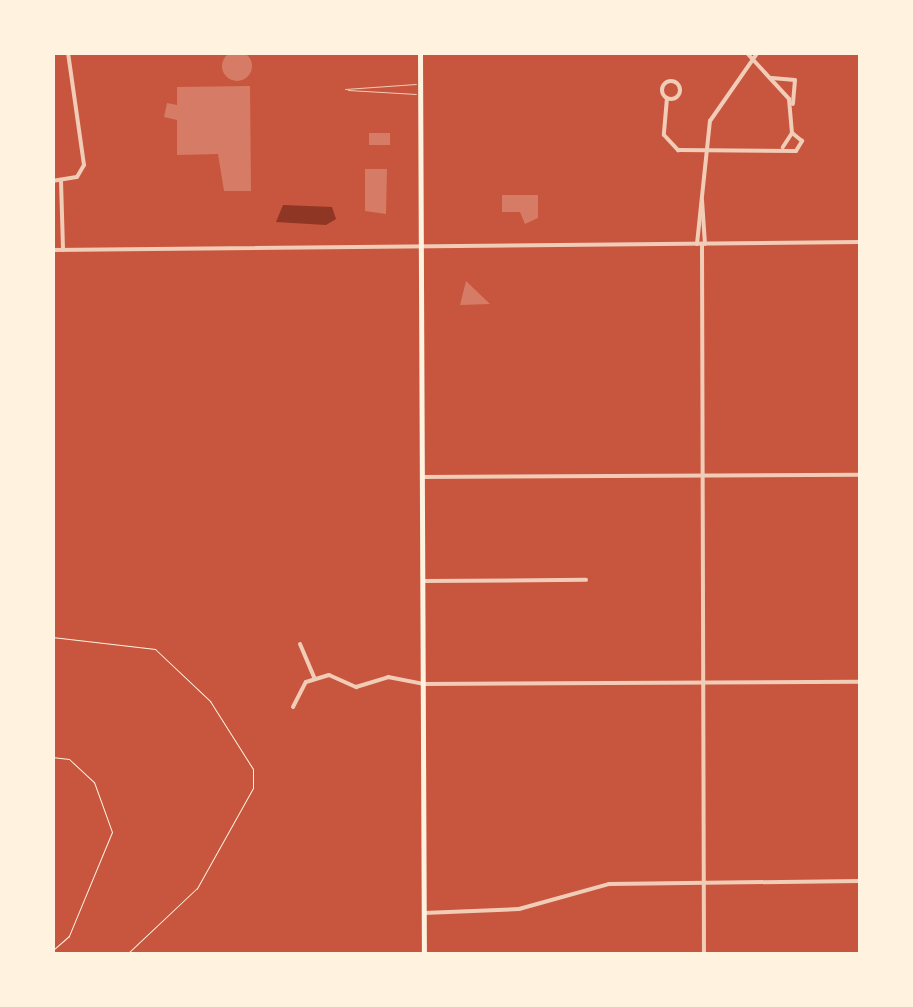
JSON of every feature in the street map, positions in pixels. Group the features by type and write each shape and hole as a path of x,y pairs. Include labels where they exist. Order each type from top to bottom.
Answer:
{"main road":[{"path":"420,52 424,954"}],"street":[{"path":"52,180 76,177 84,165 68,52"},
{"path":"746,52 772,78 791,106"},
{"path":"704,954 703,150 722,97 758,52"},
{"path":"772,78 795,80 792,133 783,147"},
{"path":"666,98 666,141 678,150 800,149 802,141 792,133"},
{"path":"61,181 63,250"},
{"path":"52,250 860,242"},
{"path":"422,477 860,476"},
{"path":"423,581 586,580"},
{"path":"300,644 314,678"},
{"path":"293,707 314,678 335,676 356,687 378,677 423,684 860,682"},
{"path":"424,913 519,909 599,885 860,881"}],"lane":[{"path":"420,84 345,89 420,94"}],"path":[{"path":"52,637 155,649 210,701 254,769 253,788 197,888 128,954"},
{"path":"52,757 68,759 94,782 112,832 69,936 52,951"}],"shaded area":[{"path":"283,205 332,207 336,219 326,225 276,222"}],"building":[{"path":"237,51 248,55 252,66 248,77 237,81 226,77 222,66 226,55"},
{"path":"250,86 251,191 224,191 218,154 177,155 177,120 164,117 167,103 177,105 177,87"},
{"path":"369,133 390,133 390,145 369,145"},
{"path":"365,169 387,169 386,214 365,211"},
{"path":"502,195 538,195 538,218 525,224 520,212 502,212"},
{"path":"466,281 490,304 460,305"}]}
